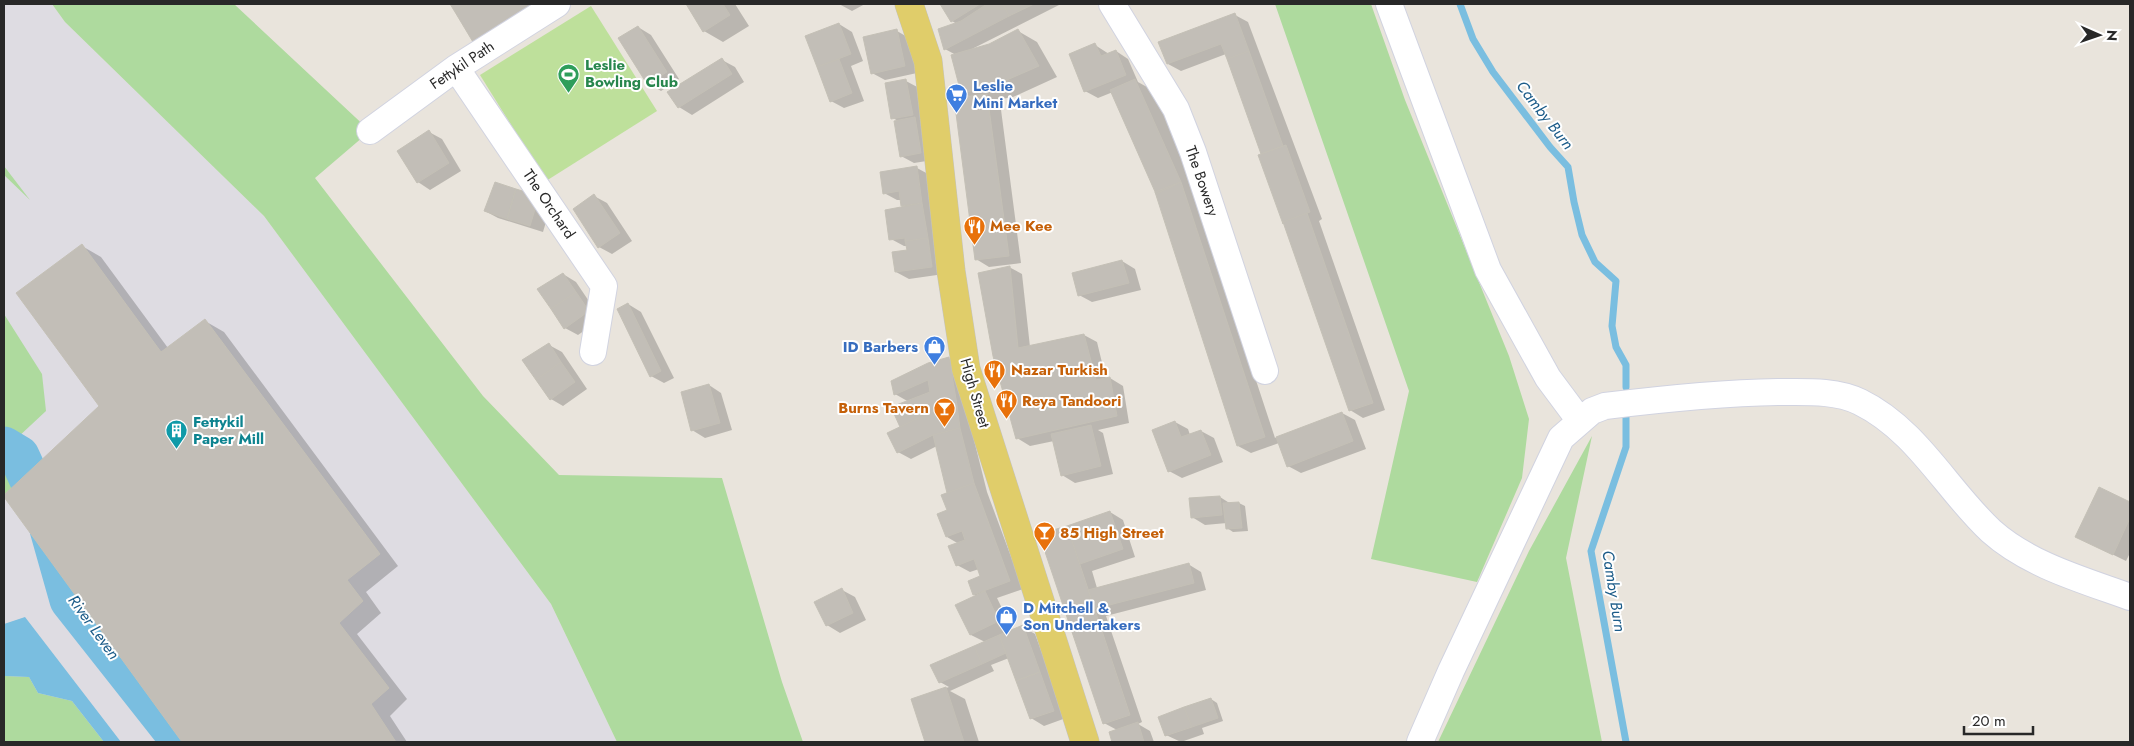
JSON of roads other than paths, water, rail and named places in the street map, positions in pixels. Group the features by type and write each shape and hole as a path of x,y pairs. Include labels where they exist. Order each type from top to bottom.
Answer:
{"main road":[{"name":"High Street","path":"909,4 928,61 951,271 966,369 1085,742"}],"street":[{"name":"Fettykil Path","path":"370,130 456,68 557,4"},
{"name":"The Bowery","path":"1112,4 1176,109 1193,152 1264,371"},
{"path":"1389,4 1488,270 1548,378 1580,421"},
{"name":"The Orchard","path":"456,68 604,286 593,352"},
{"path":"1420,742 1451,670 1561,438 1592,411 1605,406 1708,396 1805,392 1832,395 1858,401 1881,415 1910,439 1990,530 2006,543 2062,572 2130,597"}],"water":[{"path":"4,434 16,439 38,460 17,483 4,470"},
{"path":"25,617 121,742 104,742 72,701 38,693 29,677 4,675 4,624"}],"waterway":[{"name":"Camby Burn","path":"1460,4 1473,39 1493,72 1550,147 1568,167 1582,235 1595,262 1616,281 1612,326 1616,347 1626,365 1626,387"},
{"name":"Camby Burn","path":"1626,417 1626,447 1591,551 1626,742"},
{"name":"River Leven","path":"4,447 19,456 46,515 70,600 182,742"}],"place":[{"name":"Leslie Bowling Club","path":"569,93"},
{"name":"Leslie Mini Market","path":"957,114"},
{"name":"Mee Kee","path":"974,245"},
{"name":"ID Barbers","path":"934,366"},
{"name":"Nazar Turkish","path":"995,389"},
{"name":"Reya Tandoori","path":"1006,420"},
{"name":"Burns Tavern","path":"945,427"},
{"name":"Fettykil Paper Mill","path":"177,450"},
{"name":"85 High Street","path":"1044,552"},
{"name":"D Mitchell & Son Undertakers","path":"1007,636"}]}
